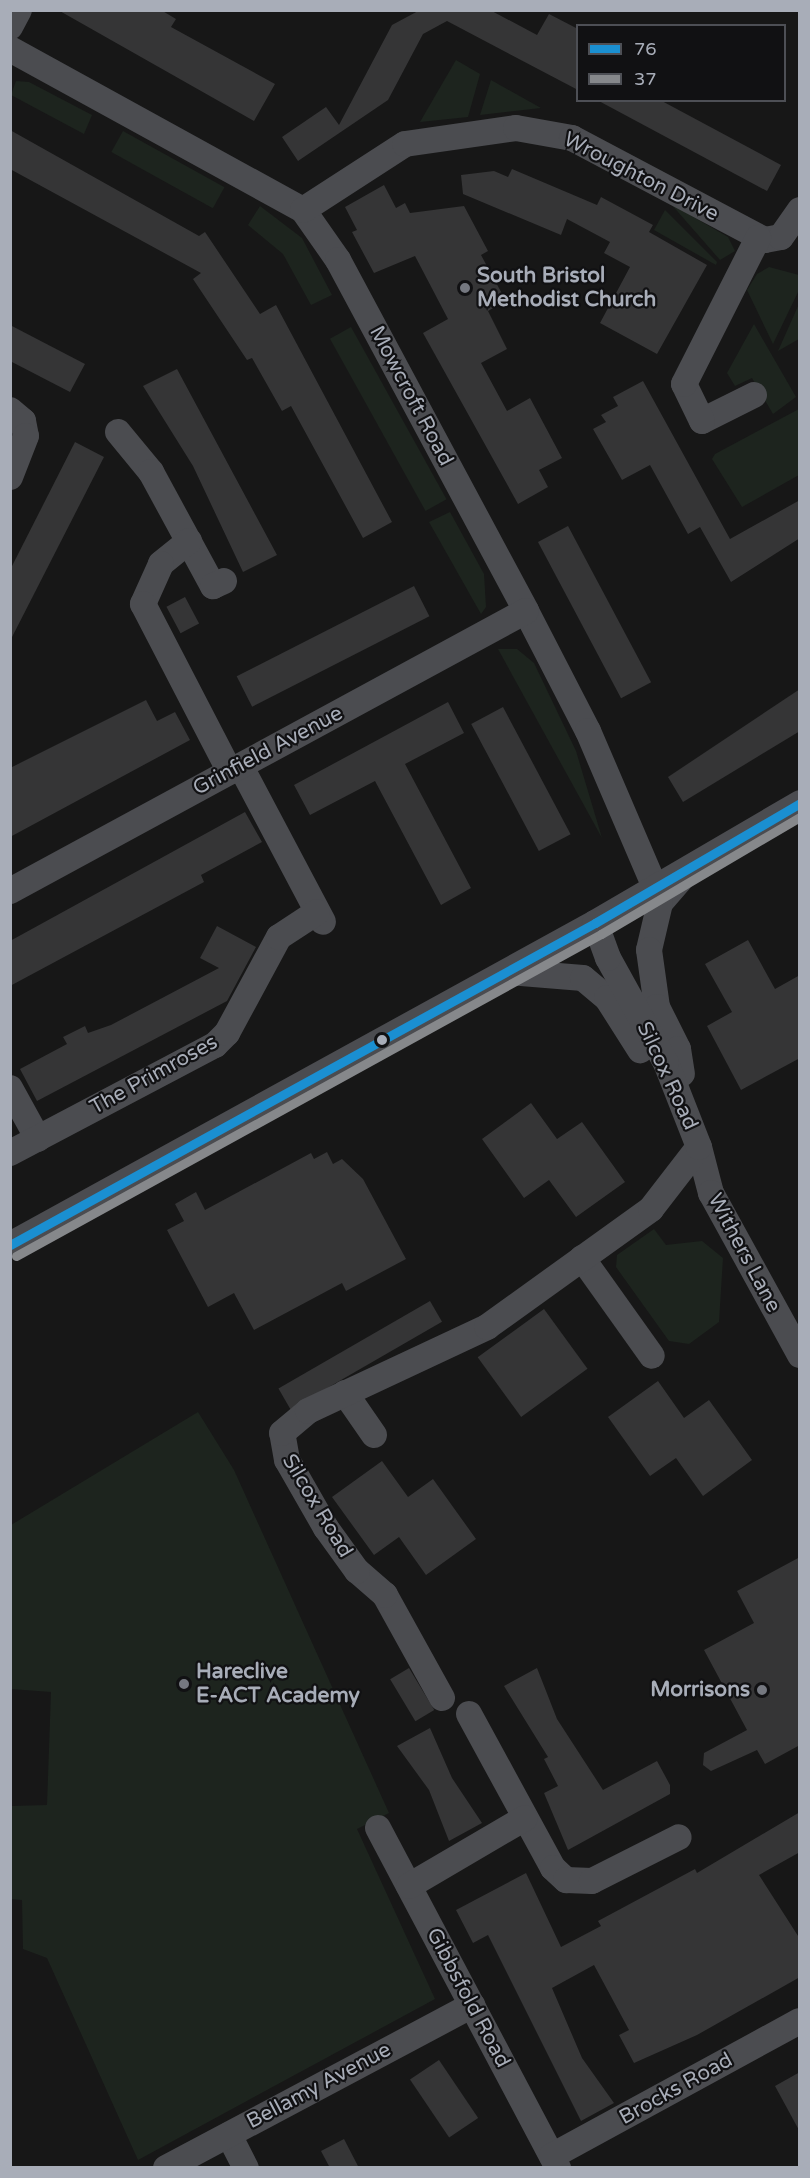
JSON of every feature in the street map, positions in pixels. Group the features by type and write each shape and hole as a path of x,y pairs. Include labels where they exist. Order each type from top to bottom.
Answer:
{"street":[{"path":"10,27 19,10"},
{"name":"Mowcroft Road","path":"10,49 303,210 338,260 526,611 588,731 655,887"},
{"name":"Wroughton Drive","path":"303,210 405,144 516,128 572,138 759,238"},
{"path":"754,395 702,421 684,384 759,238 781,237 800,210"},
{"path":"10,410 23,421 27,436 10,477"},
{"path":"118,432 151,472 213,586 225,581"},
{"path":"189,541 161,564 143,604 236,769"},
{"name":"Grinfield Avenue","path":"10,891 526,611"},
{"name":"The Primroses","path":"10,1153 222,1039 279,937 320,917 236,769"},
{"path":"10,1245 595,923 800,803"},
{"path":"690,1116 678,1049 657,1007 649,950 660,903 692,866"},
{"name":"Silcox Road","path":"442,1698 388,1600 336,1543 284,1453 286,1427 345,1392 480,1331 659,1201 699,1148 690,1116 672,1089 666,1063 608,958 595,923"},
{"path":"506,972 583,978 607,998 652,1070 672,1089"},
{"path":"10,1088 38,1139"},
{"name":"Withers Lane","path":"699,1148 711,1193 800,1355"},
{"path":"582,1258 652,1356"},
{"path":"345,1392 374,1435"},
{"path":"469,1714 553,1868 579,1883 679,1837"},
{"path":"409,1886 525,1818"},
{"name":"Gibbsfold Road","path":"378,1828 555,2162"},
{"name":"Bellamy Avenue","path":"166,2168 472,2005"},
{"name":"Brocks Road","path":"555,2162 800,2021"},
{"path":"229,2135 246,2168"}],"shaded area":[{"path":"456,60 480,74 468,117 420,122"},
{"path":"491,80 541,108 480,115"},
{"path":"16,81 29,82 92,115 84,134 11,95"},
{"path":"123,131 224,187 213,208 111,152"},
{"path":"671,204 728,237 735,251 720,260"},
{"path":"260,206 302,238 332,295 311,305 283,254 248,225"},
{"path":"665,210 717,262 716,265 654,230"},
{"path":"769,267 799,275 799,290 773,344 747,290 757,274"},
{"path":"799,304 799,339 778,351"},
{"path":"754,324 796,397 773,414 752,378 735,386 727,373"},
{"path":"351,327 447,499 426,511 330,339"},
{"path":"799,409 799,475 742,507 712,459 715,454"},
{"path":"450,512 484,574 486,607 481,614 429,522"},
{"path":"498,649 517,649 534,663 576,751 602,838"},
{"path":"654,1229 666,1245 702,1241 723,1258 719,1322 689,1344 669,1341 616,1267 617,1255"},
{"name":"Hareclive E-ACT Academy","path":"198,1412 234,1470 389,1813 357,1829 435,1999 138,2160 47,1958 23,1949 22,1900 11,1899 11,1806 47,1805 51,1692 11,1689 11,1525"}],"building":[{"path":"58,10 161,10 176,19 171,27 275,84 254,121"},
{"path":"420,10 490,10 537,35 549,14 576,28 576,89 447,21 423,34 388,100 298,161 282,137 326,107 339,125 392,25"},
{"path":"601,102 664,102 781,165 767,191"},
{"path":"10,130 199,236 205,232 260,314 276,305 392,522 363,538 291,406 282,411 252,358 247,360 193,279 201,273 10,169"},
{"path":"512,169 597,205 601,197 653,225 649,232 707,265 657,354 600,323 630,267 604,253 610,242 567,219 561,235 463,194 461,175 494,171 508,177"},
{"path":"384,185 396,208 405,203 410,213 464,206 488,251 481,255 506,301 488,311 507,349 481,363 507,411 530,398 562,458 539,470 548,487 518,504 423,333 448,319 415,256 374,273 352,232 357,230 345,207"},
{"path":"10,325 85,364 70,392 10,361"},
{"path":"177,369 277,555 243,572 193,466 143,386"},
{"path":"643,381 730,539 800,500 800,538 731,582 700,527 688,534 650,465 622,480 593,429 606,422 601,415 618,406 613,397"},
{"path":"75,442 104,457 10,641 10,570"},
{"path":"568,526 651,682 621,698 538,542"},
{"path":"414,586 429,616 252,707 237,676"},
{"path":"185,597 199,623 181,633 166,607"},
{"path":"800,689 800,731 683,802 668,777"},
{"path":"146,700 157,721 175,712 190,740 10,837 10,768"},
{"path":"448,702 464,733 405,764 471,888 441,905 375,781 310,815 294,785"},
{"path":"503,707 571,834 539,851 471,724"},
{"path":"245,812 262,842 201,875 204,882 10,986 10,941"},
{"path":"217,926 256,947 227,1001 37,1101 20,1069 67,1044 63,1037 85,1026 88,1033 111,1025 219,968 200,958"},
{"path":"748,940 775,989 800,975 800,1058 741,1090 707,1026 732,1012 705,964"},
{"path":"531,1103 557,1139 582,1122 625,1182 576,1217 549,1180 524,1198 482,1139"},
{"path":"327,1152 333,1164 342,1159 363,1179 406,1259 346,1291 342,1283 254,1330 234,1293 208,1307 167,1230 184,1221 175,1204 196,1192 205,1210 311,1153 314,1159"},
{"path":"430,1301 442,1322 290,1409 278,1388"},
{"path":"544,1309 587,1369 521,1417 478,1357"},
{"path":"658,1381 684,1418 709,1400 752,1460 703,1496 676,1458 650,1476 608,1417"},
{"path":"382,1461 408,1497 433,1479 476,1539 426,1575 399,1537 374,1555 332,1497"},
{"name":"Morrisons","path":"800,1557 800,1745 765,1764 757,1750 711,1771 703,1765 704,1753 747,1730 704,1650 754,1623 737,1591"},
{"path":"409,1668 434,1710 415,1721 390,1679"},
{"path":"537,1668 557,1719 603,1790 657,1761 670,1785 670,1794 568,1850 544,1793 558,1786 544,1759 548,1757 504,1686"},
{"path":"430,1728 452,1778 482,1823 449,1841 429,1790 397,1746"},
{"path":"800,1812 800,1852 759,1875 800,1939 800,1977 697,2035 634,2063 619,2035 629,2030 594,1965 552,1988 582,2058 614,2103 581,2121 488,1935 473,1943 456,1910 526,1873 561,1947 601,1926 598,1921 695,1869 697,1873"},
{"path":"439,2060 478,2118 449,2138 410,2080"},
{"path":"800,2072 800,2132 775,2086"},
{"path":"344,2139 359,2168 330,2168 321,2151"}],"transit line":[{"name":"76","path":"10,1245 595,923 800,803"},
{"name":"37","path":"16,1256 601,934 800,817"}],"place":[{"name":"South Bristol Methodist Church","path":"465,288"},
{"name":"Hareclive E-ACT Academy","path":"184,1684"},
{"name":"Morrisons","path":"762,1690"}]}
